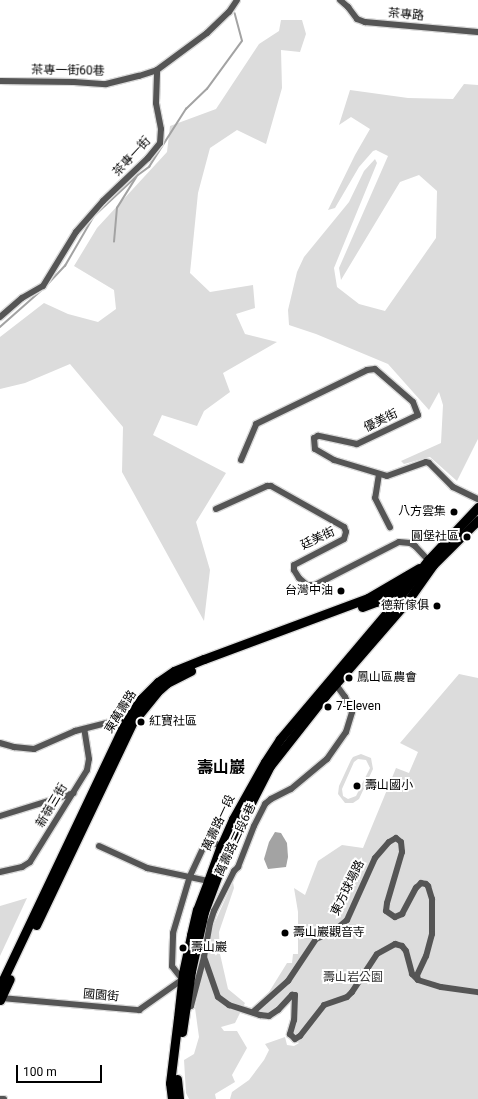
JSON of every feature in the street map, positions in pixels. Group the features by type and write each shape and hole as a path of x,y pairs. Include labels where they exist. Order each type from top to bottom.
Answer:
{"main road":[{"path":"428,563 478,507"},
{"path":"428,563 478,520"},
{"name":"萬壽路一段","path":"172,1099 170,1083 197,910 220,846 248,790 280,739 409,599 422,579 428,563"},
{"name":"萬壽路一段","path":"186,980 204,912 227,850 270,766 333,681 428,563"},
{"name":"東萬壽路","path":"1,999 141,699 158,682 174,671 368,598 428,563"},
{"name":"東萬壽路","path":"0,986 130,722 157,692 179,676 379,599 412,581 422,579"},
{"path":"379,599 389,606 390,609"},
{"name":"萬壽路一段","path":"179,1099 176,1084 182,1010"}],"street":[{"path":"157,70 207,32 229,12 237,0"},
{"name":"茶專路","path":"340,0 348,7 357,19 365,22 478,32"},
{"name":"茶專一街60巷","path":"0,81 106,84 157,70"},
{"name":"茶專一街","path":"0,317 22,298 43,286 76,232 160,143 161,129 156,103 157,70"},
{"name":"優美街","path":"241,460 256,424 367,370 375,369 413,402 418,415 357,444 323,436 314,438 313,444 321,454 334,460 387,476 426,462 453,487 478,499"},
{"path":"379,474 375,498 390,527"},
{"name":"廷美街","path":"216,509 267,486 271,486 344,527 346,532 344,539 294,564 294,570 299,578 307,585 315,585 399,542 410,543 428,563"},
{"name":"萬壽路二段6巷","path":"204,957 210,923 214,911 234,871 238,867 254,826 265,804 271,799 291,789 327,759 346,732 352,712 346,697 333,681"},
{"path":"0,743 14,747 34,749 84,729 114,721 130,722"},
{"name":"新嶺三街","path":"0,872 22,867 30,862 74,793 89,764 84,729"},
{"path":"0,816 74,793"},
{"name":"東方球場路","path":"253,1012 288,981 301,964 316,939 334,931 347,920 375,858 389,842 396,838 401,842 402,852 386,911 392,917 402,914 416,888 421,883 428,886 432,899 432,934 426,956 417,975 418,980"},
{"path":"186,980 172,966 173,933 190,876 207,840 220,846"},
{"path":"99,846 147,868 208,881"},
{"path":"204,957 218,997 228,1005 268,1016 278,1010 292,995 295,995 294,1020 290,1034 293,1038 297,1038 324,1005 347,997 352,992 377,954 395,944 402,946 406,951 412,974 418,980 441,987 478,992"},
{"path":"182,1010 190,1006 204,957"},
{"name":"國園街","path":"1,999 139,1010 186,980"}],"green space":[{"path":"281,20 302,20 306,34 300,52 281,50 282,88 266,144 237,130 210,148 198,193 190,273 210,292 253,285 255,308 236,314 245,334 277,342 223,373 230,392 204,411 197,426 162,415 153,435 226,473 196,522 210,570 204,621 122,472 123,427 70,364 25,383 0,389 0,337 44,303 68,314 98,322 116,309 114,290 74,266 97,228 167,152 170,126 216,109 259,44 279,31"},
{"path":"464,84 478,85 478,439 457,481 430,457 404,464 401,461 441,443 443,405 439,392 429,410 388,364 316,334 289,325 288,310 297,272 304,257 349,202 364,171 375,159 377,163 334,268 337,287 359,304 385,311 436,238 437,191 419,175 400,182 341,280 339,268 388,156 376,150 373,151 359,167 335,208 328,210 355,155 370,129 351,117 339,125 350,90 408,98 453,99"},
{"name":"壽山岩公園","path":"459,674 478,678 478,1099 230,1099 232,1092 249,1080 264,1060 269,1050 265,1044 285,1037 287,1045 294,1046 299,1043 291,1037 296,996 273,1014 256,1013 287,963 292,963 293,954 298,954 298,912 294,888 305,895 318,861 342,845 363,848 396,768 409,773 418,752 400,743"},
{"path":"361,754 371,758 373,769 359,799 353,803 345,803 338,794 339,786 353,757","holes":["358,759 366,760 370,768 356,796 348,799 343,796 342,789 354,762"]},
{"path":"233,882 234,888 219,932 220,954 228,989 245,1003 235,1023 221,1027 224,1031 237,1031 247,1048 232,1075 235,1082 215,1094 216,1099 189,1099 186,1093 184,1060 194,1054 199,1037 195,1008 214,924"},
{"path":"27,898 0,956 0,906"}],"shaded area":[{"path":"275,832 281,833 287,843 288,857 286,867 268,869 264,859 269,842"}],"waterway":[{"path":"114,242 117,208 138,175 149,167 186,109 207,89 242,41 235,14"},
{"path":"48,284 65,266 94,216 136,177"},
{"path":"0,327 42,290"}],"place":[{"name":"八方雲集","path":"454,512"},
{"name":"圓堡社區","path":"467,537"},
{"name":"台灣中油","path":"341,591"},
{"name":"德新傢俱","path":"437,606"},
{"name":"鳳山區農會","path":"349,678"},
{"name":"7-Eleven","path":"328,707"},
{"name":"紅寶社區","path":"141,722"},
{"name":"壽山國小","path":"357,786"},
{"name":"壽山巖觀音寺","path":"285,933"},
{"name":"壽山巖","path":"183,948"}],"district":[{"name":"壽山巖","path":"221,768"}]}
